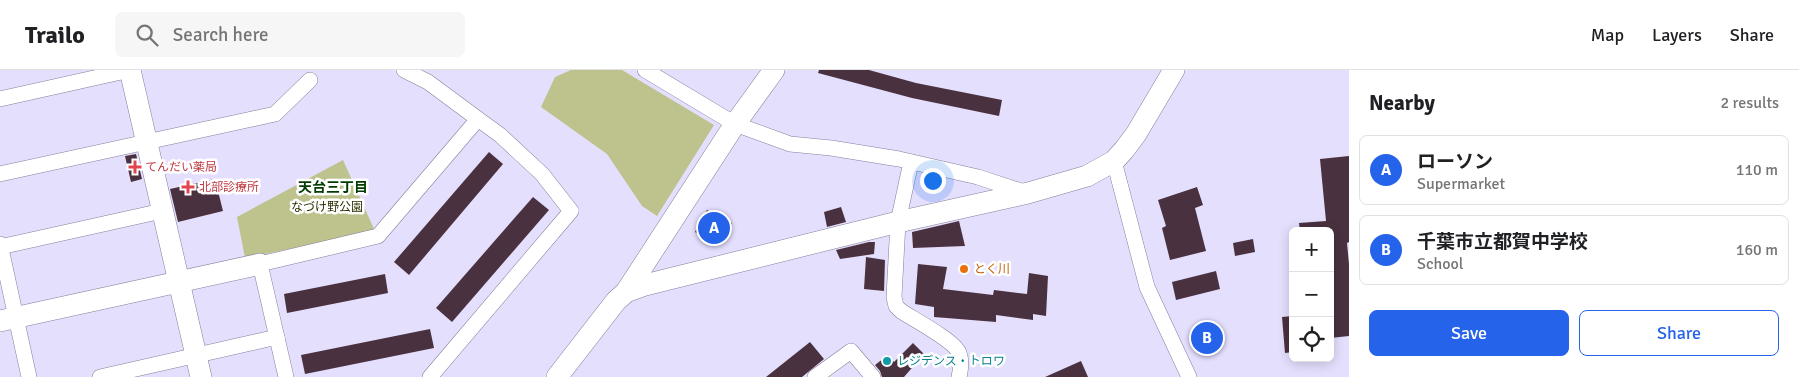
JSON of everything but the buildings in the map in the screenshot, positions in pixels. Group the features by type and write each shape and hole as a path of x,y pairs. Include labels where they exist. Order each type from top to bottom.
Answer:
{"street":[{"path":"0,99 130,70 201,377"},
{"path":"404,70 428,82 500,135 542,174 571,211 430,377"},
{"path":"645,70 735,124 790,144 831,148 911,162 978,177 1028,193"},
{"path":"557,377 626,292 735,124 774,70"},
{"path":"626,292 645,285 898,222 1028,193 1087,176 1114,161 1136,134 1174,70"},
{"path":"0,174 275,114 310,80"},
{"path":"8,319 378,236 478,119"},
{"path":"1114,161 1147,287 1189,377"},
{"path":"911,162 898,222 894,298 896,306 901,311 953,344 959,352 960,377"},
{"path":"29,377 8,319 0,246 162,211"},
{"path":"260,264 286,377"},
{"path":"100,377 277,337"},
{"path":"815,377 851,351 873,377"}],"green space":[{"path":"571,70 622,70 714,125 657,216 642,206 607,154 541,107 555,77"},
{"name":"なづけ野公園","path":"343,160 374,229 364,234 245,258 237,217"}],"place":[{"name":"てんだい薬局","path":"135,167"},
{"name":"北部診療所","path":"188,187"},
{"name":"ローソン","path":"714,228"},
{"name":"とく川","path":"964,269"},
{"name":"千葉市立都賀中学校","path":"1207,338"},
{"name":"レジデンス・トロワ","path":"887,361"}],"district":[{"name":"天台三丁目","path":"333,187"}]}
